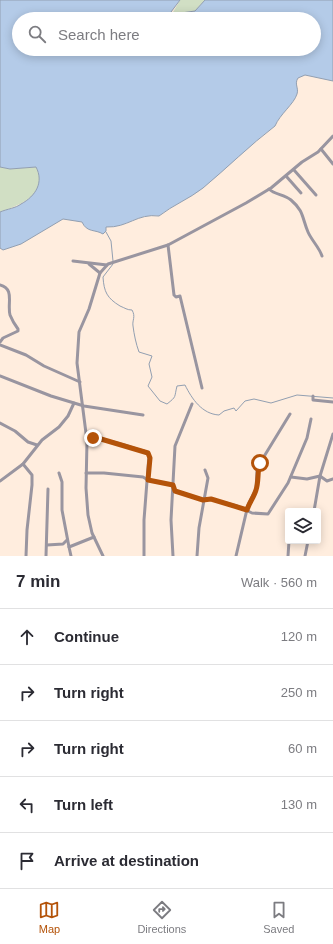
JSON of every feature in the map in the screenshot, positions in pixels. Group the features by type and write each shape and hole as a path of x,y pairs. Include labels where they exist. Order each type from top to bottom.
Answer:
{"street":[{"path":"73,261 88,264 107,265 168,245 269,189 321,149 333,136"},
{"path":"321,149 333,164"},
{"path":"294,170 316,195"},
{"path":"286,176 301,193"},
{"path":"269,189 273,193 288,198 301,210 308,232 318,246 322,256"},
{"path":"168,245 174,295 176,297 180,296 202,388"},
{"path":"88,264 100,273"},
{"path":"103,556 94,538 88,515 86,473 87,442 84,406 77,363 78,337 89,309 100,273 107,265"},
{"path":"0,285 7,287 10,291 10,314 18,331 3,338 0,344 26,355 44,366 80,382"},
{"path":"0,376 84,406 143,415"},
{"path":"313,396 313,400 333,402"},
{"path":"0,481 23,464 37,445 64,422 74,403"},
{"path":"172,556 171,520 175,446 192,404"},
{"path":"236,556 250,500 256,490 257,471 260,463 290,414"},
{"path":"173,485 175,491 203,500 211,499 247,510 252,513 269,513 273,504 285,490 307,438 311,418"},
{"path":"0,423 14,431 29,443 37,445"},
{"path":"315,508 320,476 333,434"},
{"path":"87,442 90,439 101,439 144,451 150,455 144,520 144,556"},
{"path":"23,464 32,475 26,556"},
{"path":"197,556 203,500 208,478 205,470"},
{"path":"59,473 61,475 62,510 71,556"},
{"path":"86,473 113,473 143,477 148,480 173,485"},
{"path":"290,477 307,479 320,476 327,480 333,478"},
{"path":"46,556 48,489"},
{"path":"69,547 94,538"},
{"path":"47,545 64,544 67,540"},
{"path":"288,556 289,544"},
{"path":"305,556 307,544"}],"green space":[{"path":"180,0 205,0 195,11 173,12"},
{"path":"0,167 10,169 36,167 39,176 39,184 31,197 16,206 0,212"}],"water":[{"path":"0,0 180,0 171,12 12,12 12,56 321,56 321,12 188,12 195,11 205,0 333,0 333,81 305,75 298,78 296,82 297,92 295,98 275,126 203,188 159,216 138,218 114,227 106,227 106,231 103,234 86,228 82,222 63,219 21,244 3,250 0,248 0,212 26,201 34,193 39,183 36,167 10,169 0,167"}],"waterway":[{"path":"106,232 111,241 113,261"},
{"path":"113,264 103,277 105,291 109,297 120,306 132,310 134,315 134,332 139,352 152,356 149,364 152,377 148,386 160,401 167,404 175,396 177,386 185,385 198,405 208,412 219,415 224,411 234,408 236,411 245,401 254,399 271,403 297,395 333,398"}],"route":[{"path":"93,438 148,453 150,455 150,465 148,480 173,485 173,489 175,491 203,500 208,501 211,499 247,510 250,500 256,490 257,471 260,463"}]}
